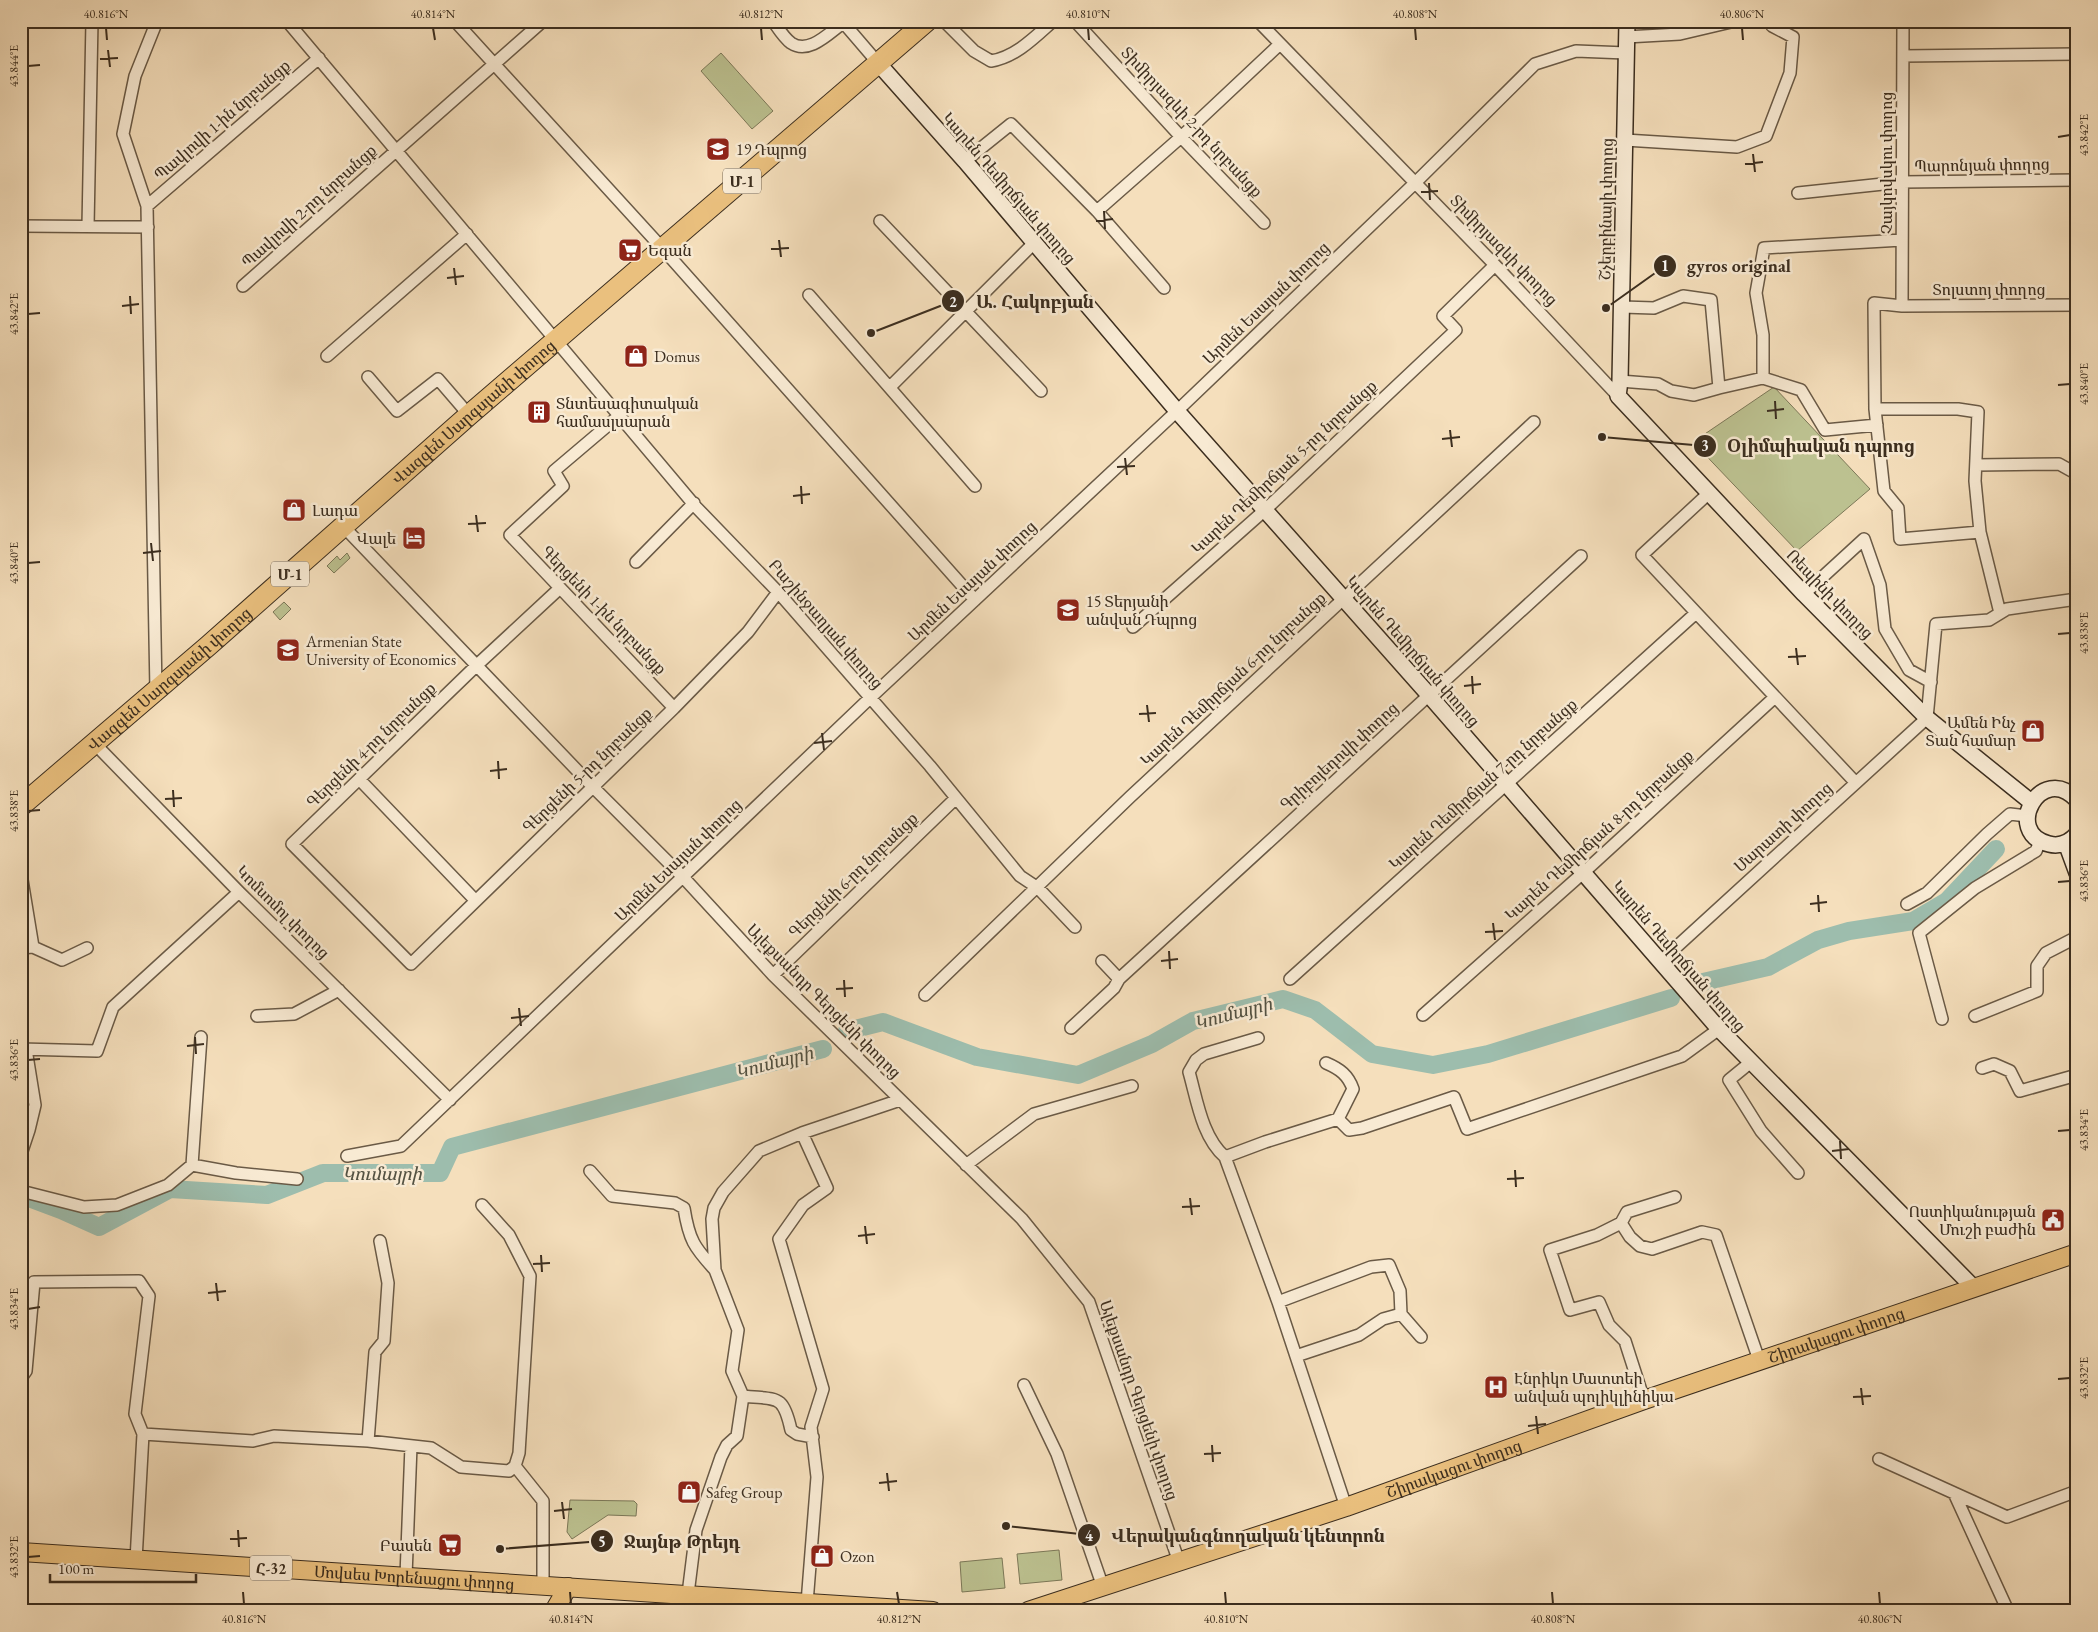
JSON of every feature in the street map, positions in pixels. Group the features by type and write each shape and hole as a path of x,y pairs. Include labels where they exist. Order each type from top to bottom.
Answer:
{"highway":[{"name":"Վազգեն Սարգսյանի փողոց","path":"21,806 156,691 469,415 927,21"}],"main road":[{"name":"Շիրակացու փողոց","path":"1028,1611 1346,1507 1759,1360 2077,1253"},
{"name":"Մովսես Խորենացու փողոց","path":"21,1552 568,1588"},
{"path":"554,1611 568,1588 688,1594 722,1604 807,1602 933,1611"}],"street":[{"path":"88,226 92,21"},
{"path":"156,21 134,76 123,134 147,206 156,691"},
{"name":"Բաշինջաղյան փողոց","path":"286,21 694,503 778,592 956,798 1020,876 1038,888 1075,926"},
{"path":"455,21 662,249 975,600"},
{"name":"Պավլովի 2-րդ նրբանցք","path":"243,286 543,21"},
{"path":"773,21 790,42 800,47 814,45 843,22"},
{"path":"944,21 974,51 991,61 1007,57 1025,46 1053,21"},
{"name":"Տիմիրյազևի 2-րդ նրբանցք","path":"1075,21 1181,137 1264,223"},
{"name":"Տիմիրյազևի փողոց","path":"1258,21 1495,265 1618,396"},
{"name":"Շչերբինայի փողոց","path":"1618,396 1622,307 1627,21"},
{"name":"Չայկովսկու փողոց","path":"1902,306 1903,21"},
{"name":"Կարեն Դեմիրճյան փողոց","path":"843,22 965,161 1177,411 1508,784 1719,1029 1974,1288"},
{"path":"1626,37 1680,34 1731,22"},
{"path":"1625,140 1737,147 1766,136 1790,73 1793,37 1772,26"},
{"path":"1097,211 1181,137 1280,44"},
{"name":"Արմեն Եսայան փողոց","path":"347,1156 401,1146 870,698 1177,411 1415,183 1535,64 1576,51 1626,52"},
{"path":"1903,56 2077,54"},
{"name":"Պավլովի 1-ին նրբանցք","path":"147,206 319,58"},
{"path":"965,161 1011,124 1097,211 1164,288"},
{"name":"Պարոնյան փողոց","path":"1798,193 1902,182 2077,180"},
{"path":"880,221 1041,391"},
{"path":"21,226 148,227"},
{"path":"327,356 467,234"},
{"path":"1763,378 1763,335 1756,293 1764,248 1902,240"},
{"path":"890,387 1034,244"},
{"name":"Կարեն Դեմիրճյան 5-րդ նրբանցք","path":"1133,627 1265,510 1456,330 1443,316 1495,265"},
{"path":"809,295 975,486"},
{"path":"1622,307 1654,308 1682,296 1711,300 1719,388"},
{"name":"Տոլստոյ փողոց","path":"1875,409 1874,303 1902,306 2077,305"},
{"path":"368,377 397,411 438,379 469,415"},
{"path":"1620,381 1658,384 1671,391 1694,395 1763,378 1801,390 1825,430 1877,425"},
{"name":"Ռեպինի փողոց","path":"1618,396 1804,594 1927,718 2029,809"},
{"path":"1980,532 1900,539 1898,508 1884,491 1875,409 1958,409 1978,412 1975,481 1980,532 2000,613"},
{"name":"Գերցենի 1-ին նրբանցք","path":"620,415 554,471 564,486 510,535 674,708"},
{"name":"Կարեն Դեմիրճյան 6-րդ նրբանցք","path":"925,995 1038,888 1130,797 1534,422"},
{"path":"1976,465 2059,464 2077,474"},
{"path":"1709,494 1642,555 1856,782"},
{"path":"636,562 694,503"},
{"name":"Ալեքսանդր Գերցենի փողոց","path":"343,526 594,788 683,877 772,976 1022,1219 1089,1302 1179,1562"},
{"path":"1804,594 1864,539 1880,586 1885,630 1909,670 1931,682"},
{"name":"Գրիբոյեդովի փողոց","path":"1071,1028 1114,988 1119,979 1581,556"},
{"name":"Գերցենի 4-րդ նրբանցք","path":"411,964 292,844 477,664 560,588"},
{"name":"Գերցենի 5-րդ նրբանցք","path":"411,964 475,900 594,788 674,708 748,632 778,592"},
{"path":"1927,718 1936,624 1989,620 2007,609 2077,599"},
{"name":"Կարեն Դեմիրճյան 7-րդ նրբանցք","path":"1290,979 1696,613"},
{"name":"Կարեն Դեմիրճյան 8-րդ նրբանցք","path":"1422,1016 1775,697"},
{"name":"Մարատի փողոց","path":"1661,961 1927,718"},
{"name":"Կոմսոմոլ փողոց","path":"95,744 239,892 450,1100"},
{"path":"359,778 475,900"},
{"path":"2074,792 2058,789 2041,793 2029,809 2029,828 2040,841 2053,845 2071,838 2077,874"},
{"name":"Գերցենի 6-րդ նրբանցք","path":"772,976 956,798"},
{"path":"1906,904 1927,893 2010,814 2029,809"},
{"path":"1942,1020 1919,934 1975,888 2036,852 2040,841"},
{"path":"21,874 33,947"},
{"path":"21,1154 25,1130 34,1105 24,1049 97,1051 114,1007 239,892"},
{"path":"1975,1016 2037,990 2037,966 2046,953 2077,936"},
{"path":"21,948 33,947 62,960 86,948"},
{"path":"1102,962 1119,979"},
{"path":"257,1016 294,1014 339,990"},
{"path":"1338,1119 1349,1130 1362,1128 1454,1097 1467,1129 1682,1056 1719,1029"},
{"path":"21,1191 84,1207 117,1204 168,1185 192,1165 201,1037"},
{"path":"1258,1038 1204,1054 1196,1060 1189,1072 1205,1125 1216,1149 1225,1157 1278,1302 1346,1507"},
{"path":"1750,1062 1729,1080 1761,1131 1798,1173"},
{"path":"1225,1157 1338,1119 1353,1089 1349,1078 1338,1068 1326,1063"},
{"path":"1982,1068 1994,1064 2010,1070 2020,1090 2077,1075"},
{"path":"966,1164 1034,1114 1132,1086"},
{"path":"688,1594 696,1530 721,1457 727,1445 737,1436 743,1396 732,1371 738,1330 715,1270 712,1219 717,1201 759,1151 802,1133 900,1100"},
{"path":"802,1133 827,1188 803,1205 779,1239 823,1389 811,1426 817,1477 807,1602"},
{"path":"192,1165 236,1173 297,1179"},
{"path":"590,1171 612,1196 675,1203 684,1208 688,1231 696,1249 715,1270"},
{"path":"1644,1400 1625,1341 1609,1325 1599,1302 1570,1310 1550,1250 1597,1235 1621,1223 1626,1212 1675,1197"},
{"path":"143,1434 253,1441 274,1436 368,1441 431,1448 461,1467 509,1471 515,1466 518,1453 530,1276 510,1235 482,1205"},
{"path":"1621,1223 1630,1237 1640,1246 1652,1249 1702,1232 1716,1235 1759,1360"},
{"path":"368,1441 375,1352 384,1341 388,1283 380,1240"},
{"path":"1278,1302 1371,1267 1389,1265 1400,1291 1401,1314 1421,1337"},
{"path":"21,1378 26,1371 34,1282 139,1281 149,1296 135,1414 143,1434 136,1560"},
{"path":"1296,1356 1359,1335 1383,1319 1401,1314"},
{"path":"1024,1385 1057,1454 1103,1587"},
{"path":"743,1396 776,1400 782,1404 787,1412 791,1430 797,1434 813,1437"},
{"path":"406,1576 411,1446"},
{"path":"1880,1459 2006,1517 2077,1491"},
{"path":"515,1466 543,1500 543,1586"},
{"path":"1954,1493 2008,1611"}],"green space":[{"path":"721,53 773,111 752,129 701,71"},
{"path":"1774,387 1870,489 1797,551 1693,442"},
{"path":"347,553 350,558 334,573 327,566 337,556 340,560"},
{"path":"284,602 291,609 280,620 273,612"},
{"path":"570,1500 634,1501 637,1504 636,1516 608,1515 572,1539 567,1532"},
{"path":"1059,1550 1062,1580 1020,1584 1017,1554"},
{"path":"1002,1558 1005,1588 962,1592 960,1562"}],"waterway":[{"path":"1703,982 1768,967 1818,940 1849,931 1913,921 1947,901 1996,849"},
{"name":"Կումայրի","path":"847,1031 883,1022 977,1057 1078,1075 1152,1044 1193,1021 1283,999 1315,1010 1372,1054 1433,1065 1488,1054 1671,998"},
{"name":"Կումայրի","path":"21,1195 99,1227 170,1189 267,1195 323,1173 440,1173 452,1147 823,1049"}],"place":[{"name":"19 Դպրոց","path":"718,149"},
{"name":"Եգան","path":"630,250"},
{"name":"gyros original","path":"1606,308"},
{"name":"Ա. Հակոբյան","path":"871,333"},
{"name":"Domus","path":"636,356"},
{"name":"Տնտեսագիտական համասլսարան","path":"539,412"},
{"name":"Օլիմպիական դպրոց","path":"1602,437"},
{"name":"Լադա","path":"294,510"},
{"name":"Վալե","path":"414,538"},
{"name":"15 Տերյանի անվան Դպրոց","path":"1068,610"},
{"name":"Armenian State University of Economics","path":"288,650"},
{"name":"Ամեն Ինչ Տան համար","path":"2033,731"},
{"name":"Ոստիկանության Մուշի բաժին","path":"2053,1220"},
{"name":"Էնրիկո Մատտեի անվան պոլիկլինիկա","path":"1496,1387"},
{"name":"Safeg Group","path":"689,1492"},
{"name":"Վերականգնողական կենտրոն","path":"1006,1526"},
{"name":"Բասեն","path":"450,1545"},
{"name":"Ջայնթ Թրեյդ","path":"500,1549"},
{"name":"Ozon","path":"822,1556"}]}
